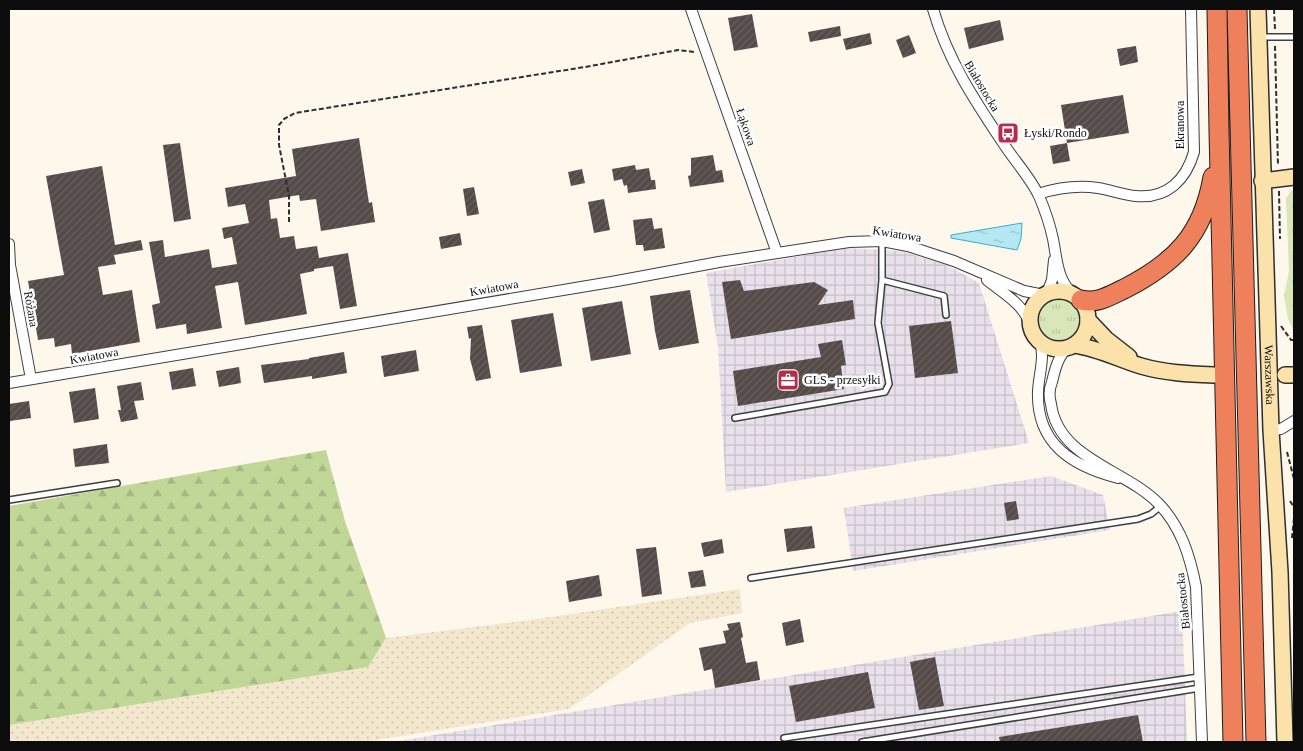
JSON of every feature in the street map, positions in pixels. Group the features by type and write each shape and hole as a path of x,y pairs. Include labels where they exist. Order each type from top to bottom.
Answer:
{"highway":[{"path":"1217,9 1233,742"},
{"path":"1237,9 1256,742"},
{"path":"1077,297 1089,302 1103,299 1142,280 1175,256 1199,224 1208,202 1219,131"}],"street":[{"name":"Łąkowa","path":"691,9 777,253"},
{"name":"Białostocka","path":"933,9 940,34 956,68 979,108 1038,194 1049,224 1060,274 1065,286 1077,297"},
{"name":"Ekranowa","path":"1038,194 1076,187 1097,188 1136,196 1152,196 1167,190 1180,180 1189,167 1194,152 1191,9"},
{"name":"Warszawska","path":"1258,9 1262,181 1271,430 1280,572 1284,742"},
{"path":"1262,181 1294,178"},
{"name":"Kwiatowa","path":"9,382 849,242 882,241 932,252 1024,291 1045,294"},
{"name":"Różana","path":"9,244 10,264 31,379"},
{"name":"Białostocka","path":"1045,294 1052,280 1055,252"},
{"name":"Kwiatowa","path":"979,273 1023,308 1036,335"},
{"path":"1071,346 1084,334 1088,320 1086,308 1077,297 1061,291 1045,294 1033,307 1030,322 1036,335 1053,348 1071,346 1098,349 1140,366 1180,373 1214,375"},
{"path":"1088,320 1106,338 1140,366"},
{"name":"Białostocka","path":"1036,335 1043,355 1038,388 1038,406 1048,436 1059,450 1074,461 1097,473 1128,481"},
{"name":"Białostocka","path":"1071,346 1059,358 1050,385 1049,396 1055,423 1070,444 1082,454 1142,489 1161,506 1173,520 1191,563 1196,586 1202,742"},
{"path":"1271,430 1281,429 1294,421"}],"lane":[{"path":"1258,37 1294,37"},
{"path":"735,418 885,392 889,384 878,323 882,280 882,241"},
{"path":"882,280 944,296 946,315"},
{"path":"9,500 117,483"},
{"path":"751,578 1138,519 1151,514 1161,506"},
{"path":"784,738 1200,676"},
{"path":"862,742 1200,688"}],"path":[{"path":"289,222 289,196 279,145 279,125 284,119 295,113 586,67 678,50 696,52 709,59"},
{"path":"1277,320 1291,340 1294,340"}],"shaded area":[{"path":"845,248 901,251 949,266 979,283 1029,443 726,492 718,347 706,273"},
{"path":"1051,476 1103,495 1110,530 853,571 844,508"},
{"path":"740,589 742,613 690,623 569,709 364,742 9,742 9,725 368,667 386,638 523,621"},
{"path":"1182,611 1187,742 393,742 824,670"}],"green space":[{"path":"1294,190 1294,332 1288,319 1284,296 1289,271 1286,198"},
{"path":"1060,299 1075,305 1081,320 1075,335 1060,341 1045,335 1039,320 1045,305"},
{"path":"326,450 345,521 386,638 368,667 9,725 9,506"}],"water":[{"path":"1022,223 1021,239 1017,250 951,238 951,235"}],"building":[{"path":"752,14 758,47 734,51 728,18"},
{"path":"1000,20 1004,40 969,49 964,28"},
{"path":"840,26 841,36 810,42 808,32"},
{"path":"870,33 872,44 846,50 843,39"},
{"path":"909,35 916,53 903,58 896,40"},
{"path":"1136,46 1138,62 1120,66 1117,49"},
{"path":"1123,95 1129,133 1067,143 1061,105"},
{"path":"359,138 369,203 372,202 375,222 321,231 316,199 300,201 299,195 269,200 271,219 277,218 280,238 294,236 296,249 317,246 319,258 348,253 357,306 340,309 333,266 314,269 314,271 300,274 307,314 245,325 238,282 215,286 222,328 187,334 186,324 156,329 152,305 160,303 149,242 163,240 165,257 209,249 212,268 237,264 232,237 224,239 222,228 249,223 245,204 228,207 225,188 296,176 292,149"},
{"path":"180,143 191,219 174,222 163,145"},
{"path":"1067,143 1070,161 1053,164 1050,146"},
{"path":"713,155 716,171 722,170 724,182 690,187 688,176 691,175 691,158"},
{"path":"635,165 636,170 649,168 651,180 655,180 656,189 628,193 627,185 624,186 622,179 614,181 612,169"},
{"path":"102,166 115,245 141,240 143,250 114,255 116,264 98,267 103,295 132,290 140,342 72,354 71,344 55,347 54,338 38,340 28,281 64,275 46,176"},
{"path":"582,169 585,183 571,186 568,172"},
{"path":"474,187 479,214 467,216 463,189"},
{"path":"604,199 610,230 594,233 588,202"},
{"path":"652,218 654,229 662,228 665,248 644,251 643,245 636,245 633,220"},
{"path":"460,233 462,245 441,249 439,237"},
{"path":"740,280 744,291 814,282 828,290 818,305 853,300 855,319 731,339 722,282"},
{"path":"690,290 699,343 659,350 650,296"},
{"path":"622,301 631,354 591,361 582,308"},
{"path":"553,313 562,366 520,373 511,320"},
{"path":"951,321 958,373 915,378 909,326"},
{"path":"482,325 491,378 476,381 470,359 471,338 469,339 467,327"},
{"name":"GLS - przesyłki","path":"842,340 846,365 841,366 844,389 738,406 733,371 821,357 818,344"},
{"path":"416,350 419,371 384,377 381,356"},
{"path":"344,352 347,373 312,379 312,376 264,383 261,365"},
{"path":"239,367 241,383 219,387 216,371"},
{"path":"193,368 196,386 172,390 169,372"},
{"path":"141,382 144,400 134,401 138,419 121,422 118,410 121,410 117,386"},
{"path":"95,388 99,419 74,423 69,392"},
{"path":"29,401 31,418 10,421 9,404"},
{"path":"107,444 109,463 75,467 73,449"},
{"path":"1016,501 1019,519 1007,521 1004,503"},
{"path":"812,526 815,548 787,552 784,529"},
{"path":"722,539 724,553 704,557 701,543"},
{"path":"656,547 662,594 642,597 636,549"},
{"path":"703,570 706,586 691,588 688,572"},
{"path":"599,575 602,596 569,602 566,581"},
{"path":"800,619 804,642 786,646 782,623"},
{"path":"740,622 746,663 757,661 760,680 715,688 712,669 704,671 699,648 726,643 723,631 729,630 727,624"},
{"path":"935,657 944,706 919,710 910,662"},
{"path":"868,672 875,708 796,722 789,686"},
{"path":"1138,715 1143,742 1000,742 999,737"}],"tunnel":[{"path":"1215,375 1282,375"}],"place":[{"name":"Łyski/Rondo","path":"1008,133"},
{"name":"GLS - przesyłki","path":"788,380"}]}
